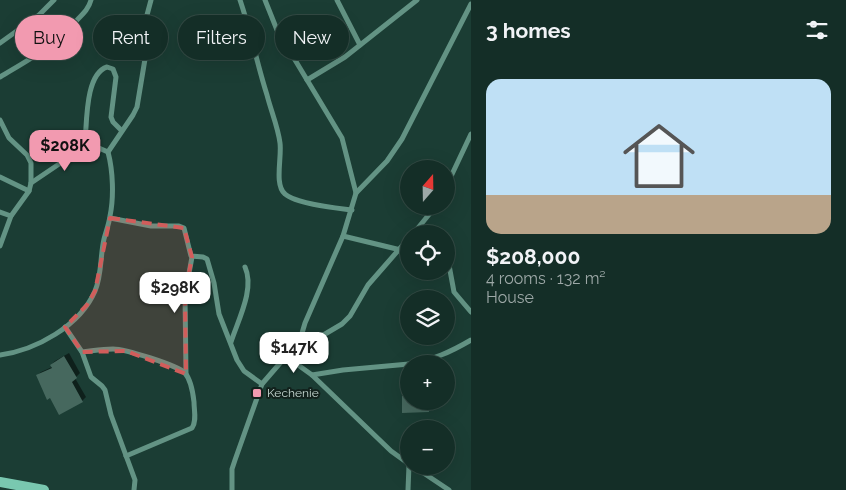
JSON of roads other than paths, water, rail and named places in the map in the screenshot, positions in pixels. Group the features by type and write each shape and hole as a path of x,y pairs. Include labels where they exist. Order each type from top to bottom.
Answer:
{"main road":[{"path":"0,482 44,490"}],"street":[{"path":"0,43 39,15 54,0"},
{"path":"0,77 52,45 63,36 89,6 91,0"},
{"path":"0,355 28,348 65,327 87,306 95,291 104,237 110,218 112,195 108,152 121,130 133,116 137,107 148,42 147,15 152,0"},
{"path":"240,0 251,32 266,95 278,129 281,151 279,178 281,190 286,195 303,201 352,210"},
{"path":"232,490 232,469 262,384 300,340 305,323 343,236 356,193 342,138 277,30 265,0"},
{"path":"337,0 360,45"},
{"path":"307,80 345,57 417,0"},
{"path":"356,193 387,161 402,139 470,8"},
{"path":"31,182 65,160 85,142 93,82 99,72 107,67 113,69 116,78 111,117 121,130"},
{"path":"0,120 9,138 27,155 31,163 29,190 11,216 0,246"},
{"path":"455,168 471,134"},
{"path":"85,142 108,152"},
{"path":"0,177 29,190"},
{"path":"0,212 11,216"},
{"path":"420,225 429,215"},
{"path":"110,218 151,226 182,227 192,256 185,295 186,374 192,390 195,420 192,428 126,456"},
{"path":"300,340 320,337 342,324 350,316 368,285 398,250 343,236"},
{"path":"192,256 201,256 207,259 214,283 219,314 237,360 244,371 262,384"},
{"path":"231,342 246,297 248,278 245,267"},
{"path":"452,280 454,292 471,312"},
{"path":"65,327 82,352 91,377 105,390 111,415 135,480 134,490"},
{"path":"442,355 471,340"},
{"path":"82,352 114,349 126,351 180,369 186,374"},
{"path":"287,357 312,375 400,458"},
{"path":"312,375 400,365"},
{"path":"408,490 409,475"},
{"path":"426,475 449,490"}],"place":[{"name":"Kechenie","path":"257,393"}]}
